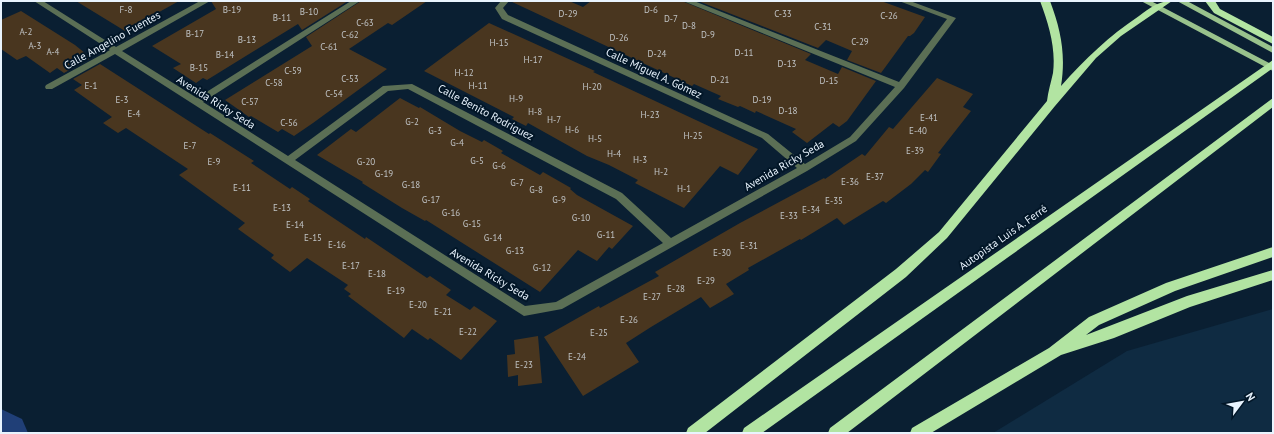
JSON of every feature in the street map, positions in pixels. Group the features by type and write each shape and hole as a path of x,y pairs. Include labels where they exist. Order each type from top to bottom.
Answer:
{"highway":[{"path":"1044,1 1058,40 1060,58 1057,81 1051,103"},
{"path":"1210,1 1226,21 1273,41"},
{"path":"692,433 900,273 943,235 1051,103 1093,56 1118,34 1162,4"},
{"name":"Autopista Luis A. Ferré","path":"749,433 1273,63"},
{"path":"835,433 1273,102"},
{"path":"917,433 1054,352 1094,321 1138,301 1273,252"},
{"path":"1054,352 1109,334 1187,302 1273,275"}],"main road":[{"path":"1146,1 1162,4 1206,32 1273,68"},
{"path":"1180,1 1226,21 1273,50"}],"street":[{"name":"Avenida Ricky Seda","path":"38,1 115,52 524,311 558,306 804,169 853,139 900,86 952,18 903,1"},
{"name":"Calle Angelino Fuentes","path":"49,87 206,1"},
{"path":"196,103 356,1"},
{"name":"Calle Miguel A. Gómez","path":"505,1 499,8 505,17 765,136 804,169"},
{"path":"688,1 900,86"},
{"name":"Calle Benito Rodríguez","path":"288,161 386,88 409,86 619,196 670,243"}],"shaded area":[{"path":"1273,309 1273,433 993,433 1127,351"}],"building":[{"path":"76,1 179,1 125,31"},
{"path":"211,1 348,1 302,30 298,24 207,80 203,78 196,83 173,68 181,64 152,46 216,9"},
{"path":"361,1 427,1 392,25 388,23 349,49 387,69 313,123 294,136 282,129 278,132 251,116 249,117 225,100 312,46 306,37"},
{"path":"510,1 569,1 583,7 591,1 682,1 811,54 805,60 838,74 842,67 876,81 847,121 839,127 833,123 807,143 792,132 796,129 756,111 755,113 740,106 738,107 718,99 721,96 694,84 692,86"},
{"path":"698,1 881,1 925,17 914,33 908,36 881,73 847,60 852,51 826,40 818,48"},
{"path":"21,11 75,45 91,58 64,73 57,68 50,73 26,56 17,60 1,49 1,20"},
{"path":"489,23 595,71 593,72 758,149 738,175 720,166 684,208 635,183 638,180 609,165 587,156 528,123 526,126 512,119 514,117 424,71"},
{"path":"100,64 254,161 251,163 290,189 292,187 310,199 308,201 365,239 366,237 427,278 430,276 451,290 446,295 470,310 474,306 497,321 461,360 430,338 428,340 412,329 404,338 348,296 351,294 344,289 348,285 307,258 290,272 271,258 274,255 238,229 245,223 179,175 188,169 126,128 118,133 103,123 112,117 74,90 82,85 73,79"},
{"path":"937,78 973,94 963,107 971,111 938,153 941,154 928,172 925,170 911,184 886,203 883,201 844,225 837,218 801,240 800,239 748,268 749,270 726,284 734,294 710,308 701,297 626,343 639,362 583,396 544,337 599,306 600,308 659,276 655,272 740,223 824,178 825,179 862,154 865,156 889,127 893,129"},
{"path":"400,98 419,108 420,107 460,131 482,142 484,140 503,151 501,153 540,175 543,172 571,188 570,189 577,195 633,226 612,249 609,247 597,261 578,250 540,292 426,220 425,221 402,208 362,183 363,182 317,155 351,129 356,132"},
{"path":"538,336 542,383 518,386 518,375 508,377 507,355 515,354 514,340"}],"waterway":[{"path":"1,428 8,433"}]}
